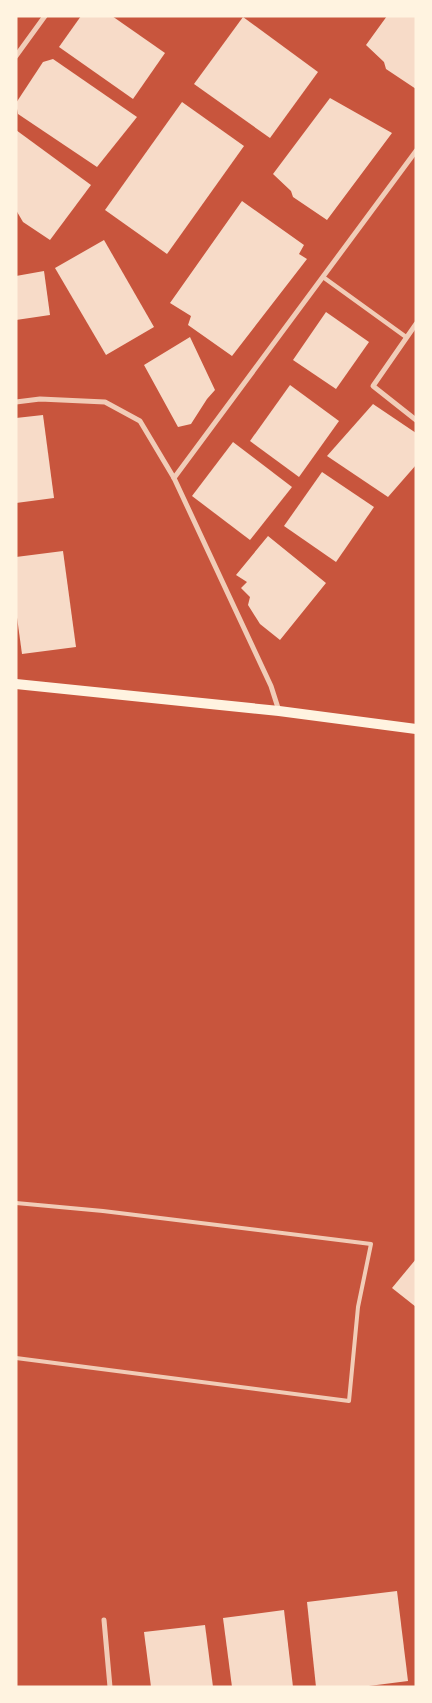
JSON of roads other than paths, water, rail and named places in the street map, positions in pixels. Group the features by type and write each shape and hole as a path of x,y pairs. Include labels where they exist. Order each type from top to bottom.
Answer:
{"main road":[{"path":"16,684 279,711 416,729"}],"street":[{"path":"16,56 45,16"},
{"path":"174,478 416,151"},
{"path":"323,277 406,337"},
{"path":"416,324 373,386 416,420"},
{"path":"16,402 40,399 105,402 140,421 174,478 271,686 279,711"},
{"path":"104,1620 110,1687"}],"lane":[{"path":"16,1203 113,1212 371,1244 358,1307 349,1401 16,1358"}]}
